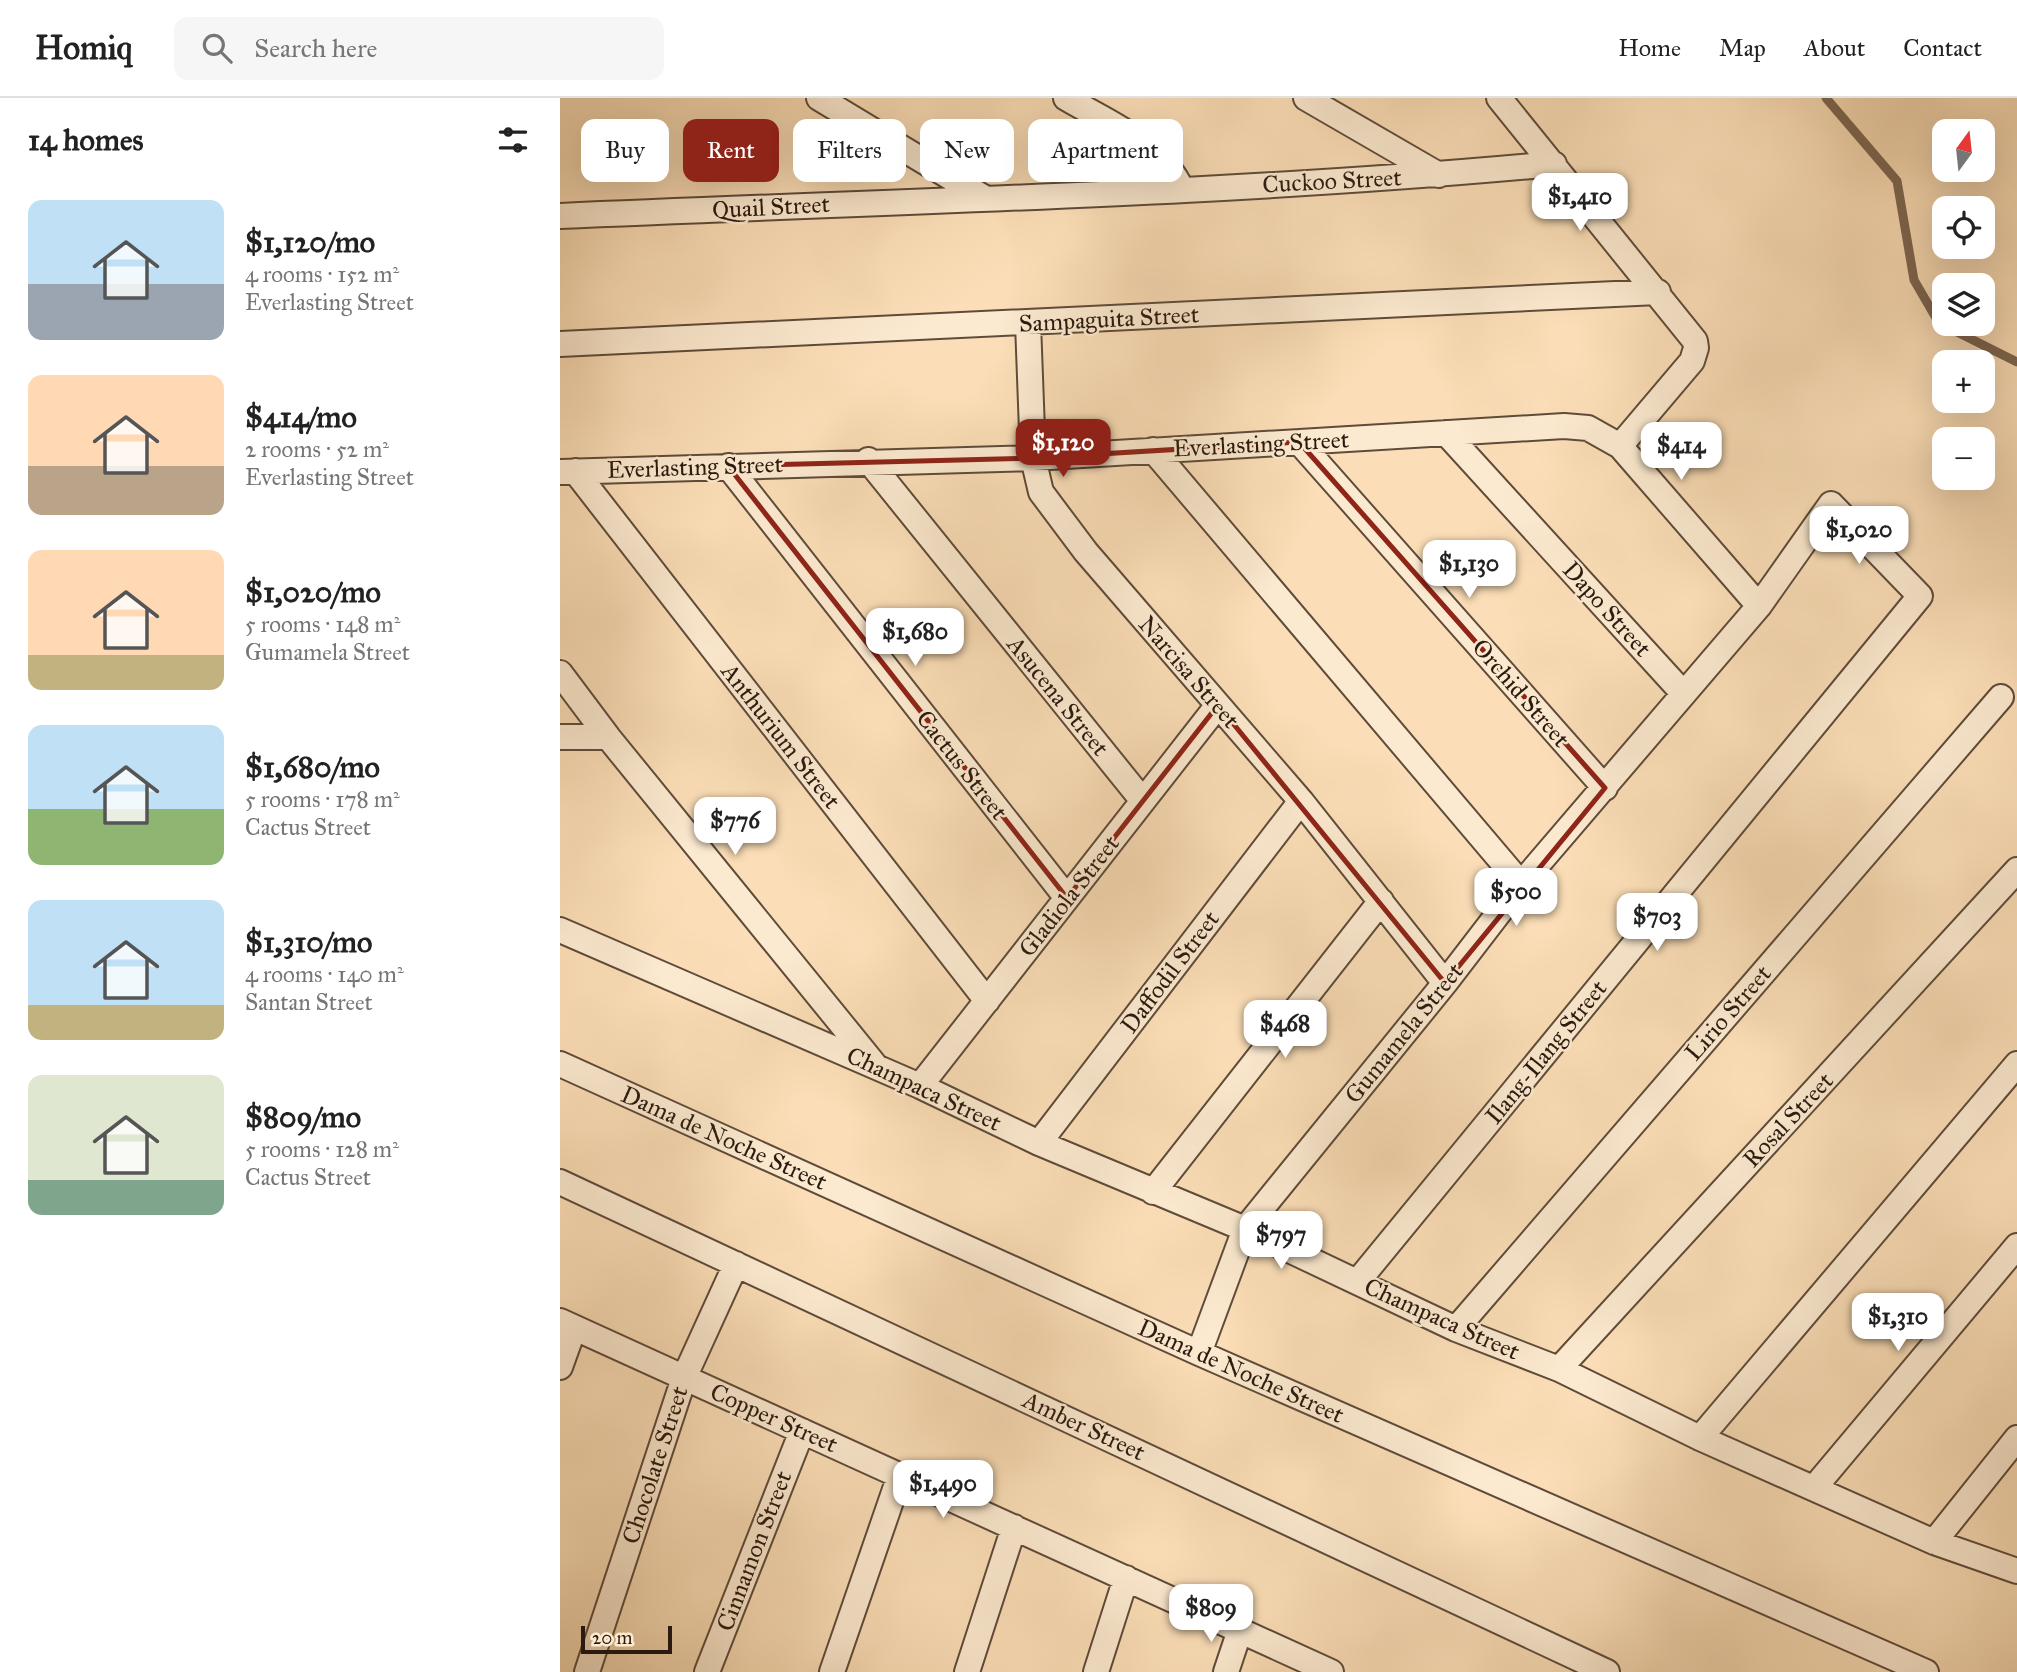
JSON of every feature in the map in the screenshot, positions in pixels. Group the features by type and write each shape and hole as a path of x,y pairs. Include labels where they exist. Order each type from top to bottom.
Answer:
{"street":[{"path":"819,98 983,197"},
{"path":"1066,98 1144,144 1174,172 1182,190"},
{"path":"1306,98 1439,175"},
{"path":"1499,98 1695,341 1695,354 1620,446"},
{"name":"Cuckoo Street","path":"983,197 1182,190 1439,175 1554,164"},
{"name":"Quail Street","path":"560,216 983,197"},
{"name":"Sampaguita Street","path":"560,344 1658,292"},
{"name":"Narcisa Street","path":"1028,323 1033,458 1041,492 1086,552 1301,801 1445,984"},
{"name":"Everlasting Street","path":"567,471 868,460 1033,458 1564,426 1588,428 1620,446 1759,606"},
{"name":"Dapo Street","path":"1446,433 1682,693"},
{"name":"Orchid Street","path":"1299,442 1605,788"},
{"path":"1153,450 1521,884"},
{"name":"Asucena Street","path":"868,460 1143,801"},
{"name":"Cactus Street","path":"728,466 1067,898"},
{"name":"Anthurium Street","path":"567,471 987,1001"},
{"name":"Gumamela Street","path":"1199,1353 1245,1229 1445,984 1521,884 1759,606 1831,504 1920,596"},
{"name":"Ilang-Ilang Street","path":"1358,1281 1920,596"},
{"path":"560,673 608,737 877,1067"},
{"name":"Lirio Street","path":"1456,1329 2001,697"},
{"name":"Gladiola Street","path":"920,1086 1218,705"},
{"path":"560,737 608,737"},
{"name":"Daffodil Street","path":"1038,1143 1301,801"},
{"name":"Rosal Street","path":"1559,1369 2017,870"},
{"path":"1153,1192 1381,901"},
{"name":"Champaca Street","path":"560,930 920,1086 1038,1143 1245,1229 1456,1329 1559,1369 1700,1438 1934,1542 2017,1571"},
{"name":"Dama de Noche Street","path":"560,1064 1199,1353 1926,1672"},
{"path":"1700,1438 2017,1064"},
{"name":"Amber Street","path":"560,1182 1607,1672"},
{"path":"1814,1488 2017,1246"},
{"name":"Chocolate Street","path":"587,1672 684,1378 736,1264"},
{"path":"560,1367 565,1327"},
{"name":"Copper Street","path":"565,1327 900,1475 1331,1672"},
{"name":"Cinnamon Street","path":"707,1672 802,1431"},
{"path":"1934,1542 2017,1438"},
{"path":"832,1672 900,1475"},
{"path":"967,1672 1014,1527"},
{"path":"1096,1672 1126,1578"},
{"path":"1226,1672 1240,1630"}],"highlighted area":[{"path":"1299,442 1605,788 1445,983 1218,705 1067,898 728,466 1033,458"}],"waterway":[{"path":"1826,98 1897,181 1914,280 1939,323 2017,362"}]}
